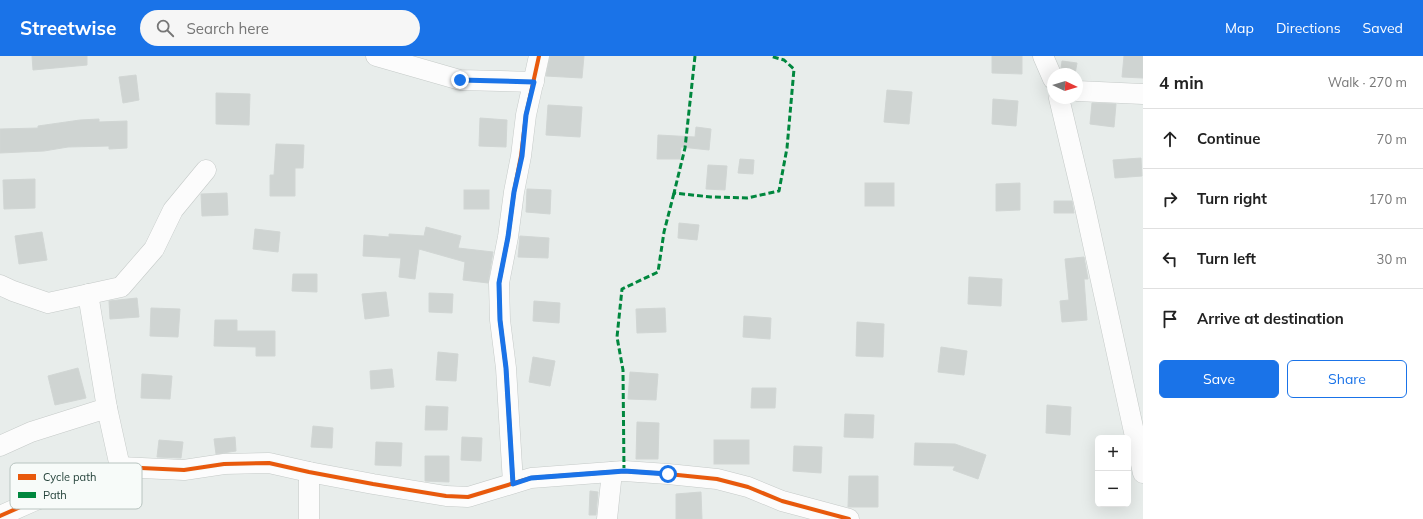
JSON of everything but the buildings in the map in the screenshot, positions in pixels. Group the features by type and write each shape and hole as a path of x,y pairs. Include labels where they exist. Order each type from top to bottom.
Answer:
{"street":[{"path":"376,56 460,80 534,82"},
{"path":"513,484 506,368 500,320 499,283 508,237 514,192 522,156 526,115 539,56"},
{"path":"1043,56 1048,68"},
{"path":"1083,91 1143,94"},
{"path":"1060,104 1084,203 1143,472"},
{"path":"0,285 13,292 48,303 121,286 154,249 173,210 206,170"},
{"path":"88,294 106,408 119,463"},
{"path":"0,446 31,432 106,408"},
{"path":"142,469 184,470 224,464 269,463 309,472 446,496 468,497 531,478 624,471 668,474 717,479 748,487 782,501 849,519"},
{"path":"308,519 309,472"},
{"path":"607,519 612,472"},
{"path":"0,516 16,509"}],"marked path":[{"path":"695,56 685,148 674,193 711,197 747,198 779,191 787,148 794,69 784,60 770,56"},
{"path":"624,471 623,370 617,337 622,289 658,272 664,232 674,193"}],"cycle path":[{"path":"513,483 506,368 500,320 499,283 508,237 526,115 539,56"},
{"path":"142,468 184,470 224,464 269,463 373,484 446,496 468,497 531,478 624,471 668,474 717,479 748,487 782,501 849,519"},
{"path":"0,516 16,509"}],"route":[{"path":"460,80 534,82 526,115 522,156 514,192 508,237 499,283 500,320 506,368 513,484 531,478 624,471 668,474"}]}
